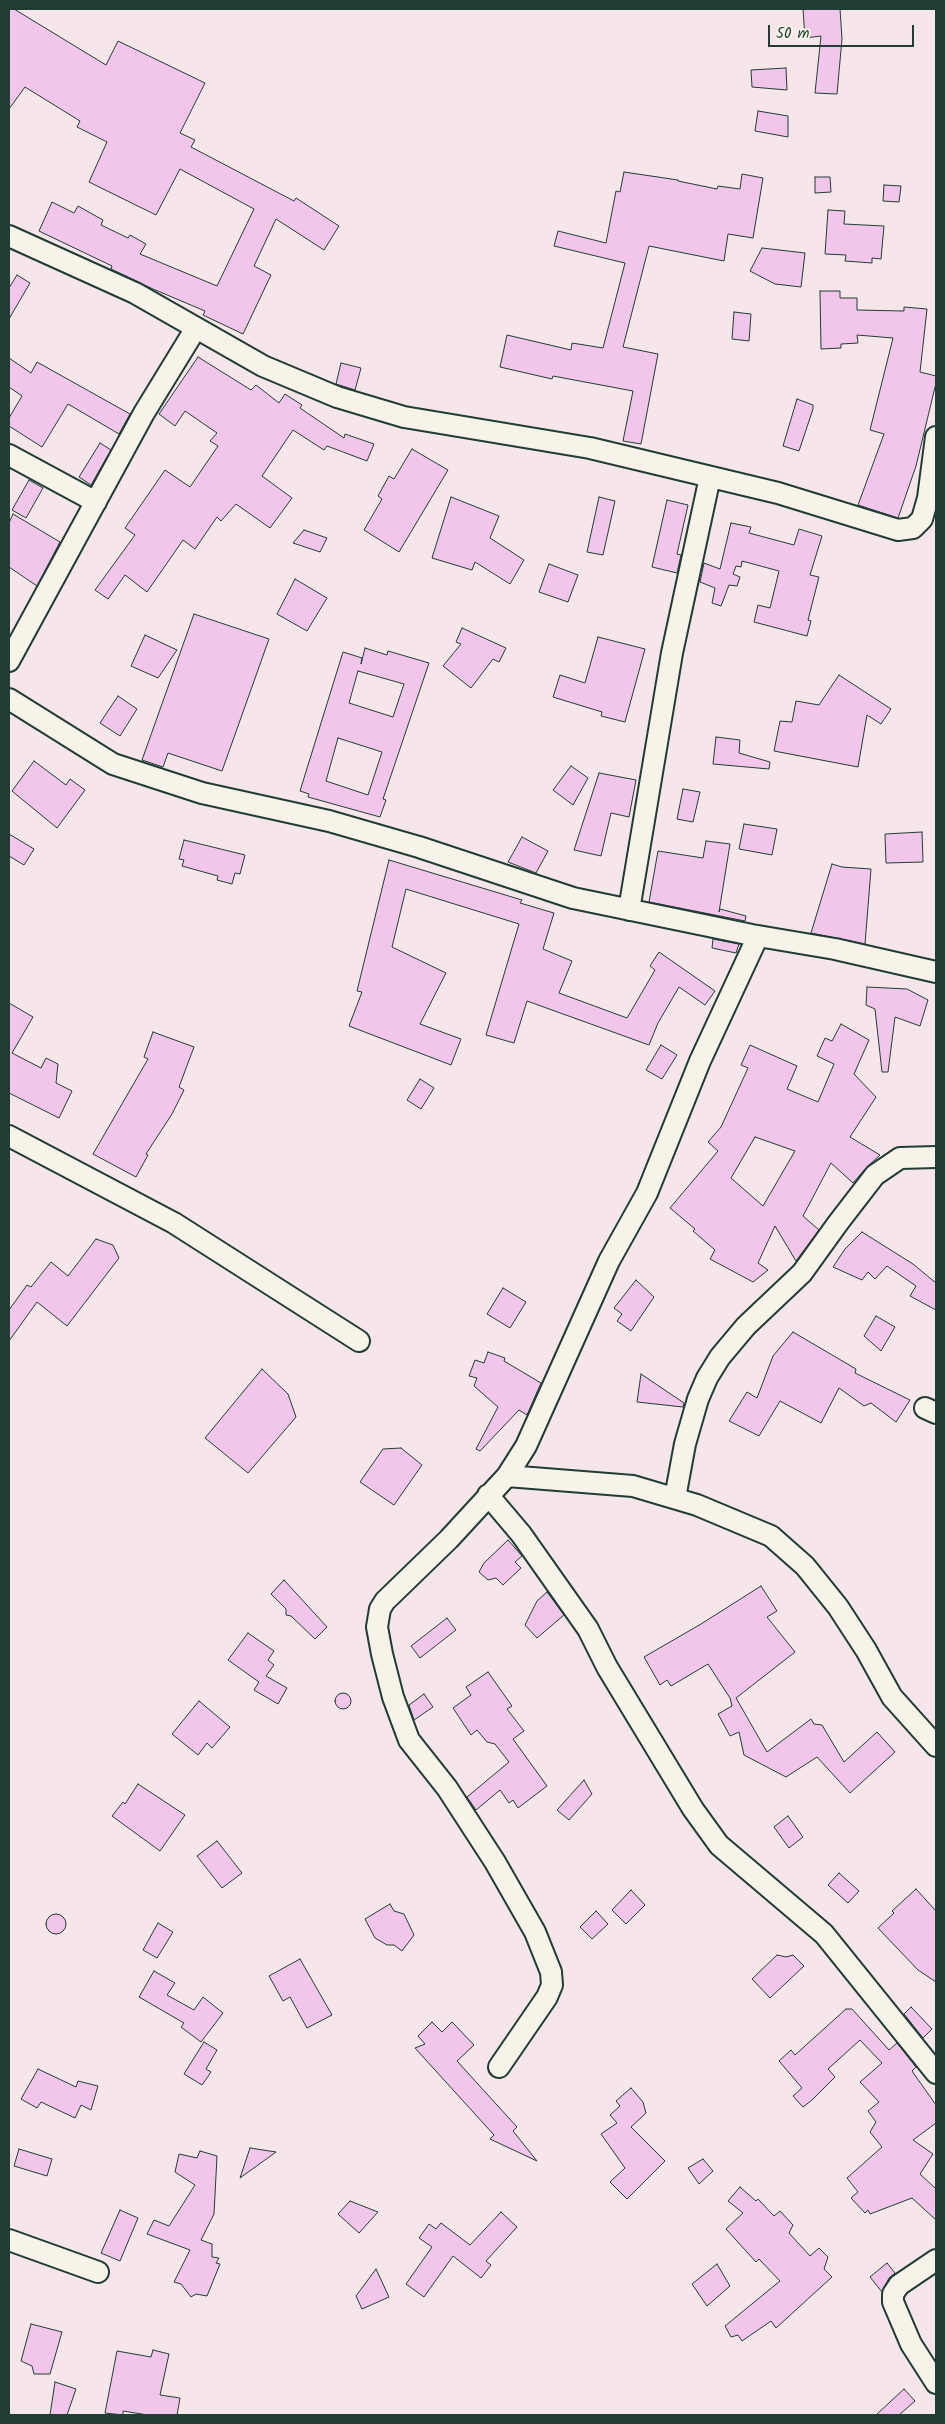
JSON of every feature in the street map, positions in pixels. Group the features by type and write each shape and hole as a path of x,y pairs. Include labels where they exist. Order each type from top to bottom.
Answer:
{"street":[{"path":"9,236 134,293 264,366 337,397 404,417 590,448 778,493 904,530 914,528 922,519 928,498 936,436"},
{"path":"9,661 144,413 196,328"},
{"path":"9,455 96,502"},
{"path":"629,910 672,653 710,477"},
{"path":"9,699 113,764 202,793 338,823 419,847 573,898 758,936 835,949 936,972"},
{"path":"499,2067 547,1997 552,1985 551,1972 535,1932 495,1862 446,1788 410,1740 393,1697 382,1654 377,1627 380,1608 449,1539 506,1476 526,1446 609,1261 647,1193 700,1060 758,936"},
{"path":"9,1136 174,1223 359,1341"},
{"path":"675,1498 685,1444 698,1399 707,1378 720,1357 746,1326 802,1273 875,1175 900,1158 936,1157"},
{"path":"506,1476 633,1486 697,1505 771,1536 805,1566 838,1607 866,1650 892,1697 936,1746"},
{"path":"488,1495 521,1534 588,1629 607,1667 693,1809 719,1845 824,1934 936,2073"},
{"path":"9,2240 98,2272"},
{"path":"936,2260 899,2285 893,2294 893,2302 911,2344 936,2383"}],"building":[{"path":"9,9 14,9 106,65 118,41 205,83 180,133 195,140 191,147 294,201 296,198 339,226 324,250 276,219 254,266 271,275 243,334 203,315 205,311 111,269 112,266 39,231 52,202 74,213 78,206 103,220 101,225 128,238 130,235 146,244 140,254 217,286 254,209 180,169 156,215 89,182 107,142 77,127 80,121 25,87 9,109"},
{"path":"803,9 840,9 842,39 837,94 815,93 821,36 805,38"},
{"path":"786,68 787,90 752,87 751,70"},
{"path":"758,111 788,116 788,137 755,131"},
{"path":"624,172 678,180 717,189 718,186 740,189 742,174 763,178 753,238 728,234 724,261 649,246 623,347 658,354 641,444 623,441 633,391 553,376 552,379 500,367 507,335 571,350 572,343 603,348 625,263 554,246 558,231 606,243 616,191 620,192"},
{"path":"815,177 830,177 831,192 815,193"},
{"path":"884,185 901,186 899,202 883,201"},
{"path":"828,210 845,211 844,224 884,226 881,259 872,258 872,263 845,261 846,255 825,254"},
{"path":"762,248 805,253 801,287 775,284 750,271"},
{"path":"17,275 30,283 9,319 9,288"},
{"path":"820,291 840,291 840,298 857,298 857,310 904,311 904,307 927,309 920,372 936,376 936,383 916,466 898,518 858,505 884,434 870,430 893,338 857,335 858,343 841,344 841,348 821,349"},
{"path":"734,312 751,314 749,341 732,339"},
{"path":"198,357 251,390 256,385 279,403 285,394 302,405 300,408 344,438 345,434 374,444 367,461 327,446 324,450 293,430 262,476 292,498 270,528 236,504 221,521 217,517 195,549 183,540 147,592 125,575 108,599 95,590 135,535 125,528 165,470 190,487 218,446 210,441 217,433 185,411 175,426 159,414"},
{"path":"9,358 31,373 37,362 130,414 119,434 68,404 42,447 9,426 9,418 22,396 9,387"},
{"path":"341,363 361,368 355,390 336,384"},
{"path":"797,399 813,405 799,451 783,446"},
{"path":"100,443 111,450 91,485 79,477"},
{"path":"412,449 448,470 399,552 364,530 382,499 378,496 389,476 394,479"},
{"path":"29,480 43,488 26,518 12,510"},
{"path":"451,497 499,516 490,538 524,560 510,584 475,562 472,570 432,558"},
{"path":"599,497 615,501 603,555 587,552"},
{"path":"667,500 688,505 677,554 681,555 677,573 652,567"},
{"path":"13,514 60,542 37,586 9,567 9,523"},
{"path":"731,523 751,527 749,533 794,545 799,529 822,536 810,575 819,577 808,620 811,621 807,636 754,622 758,605 770,608 779,571 742,561 741,567 736,566 733,574 740,577 737,586 729,585 721,606 712,603 715,588 700,582 704,563 720,569"},
{"path":"304,530 327,538 320,552 293,543"},
{"path":"549,564 578,575 568,602 539,592"},
{"path":"295,579 327,598 307,631 277,614"},
{"path":"194,614 269,639 222,771 168,753 163,767 142,760"},
{"path":"462,628 506,648 499,662 493,659 471,688 443,666 461,644 456,642"},
{"path":"145,635 177,650 158,678 131,666"},
{"path":"598,637 645,649 625,722 601,716 602,712 553,697 560,675 585,683"},
{"path":"365,648 387,655 388,651 429,663 383,799 386,800 380,817 308,797 309,794 300,791 343,652 362,658 361,664","holes":["358,671 404,684 393,717 349,703","338,738 382,752 368,795 326,781"]},
{"path":"839,675 891,709 881,724 867,715 858,767 774,751 780,721 792,722 796,701 819,705"},
{"path":"118,696 137,709 120,736 100,723"},
{"path":"716,737 740,740 739,753 770,762 769,769 713,764"},
{"path":"34,761 66,785 70,779 85,790 57,828 12,791"},
{"path":"571,766 588,778 573,805 553,790"},
{"path":"599,773 636,780 629,817 611,813 601,856 574,850"},
{"path":"683,789 700,792 693,822 677,819"},
{"path":"744,824 777,829 772,855 739,849"},
{"path":"922,832 923,862 886,863 885,834"},
{"path":"9,834 34,849 24,865 9,856"},
{"path":"522,837 548,851 536,873 508,862"},
{"path":"184,840 245,855 240,874 235,873 232,884 217,880 218,876 182,866 184,860 179,859"},
{"path":"706,841 730,844 719,912 720,909 746,916 745,921 649,902 658,851 703,858"},
{"path":"389,860 522,900 520,903 554,913 543,949 572,961 559,993 627,1018 655,970 650,966 659,952 715,991 705,1005 679,987 658,1023 649,1045 527,1001 514,1043 486,1035 519,924 406,889 392,947 446,973 420,1024 461,1039 451,1065 349,1026 362,992 357,991"},
{"path":"832,864 842,867 871,869 865,944 811,933"},
{"path":"713,939 739,944 736,953 712,948"},
{"path":"867,987 907,989 928,1000 920,1026 895,1017 888,1072 882,1072 875,1009 866,1005"},
{"path":"9,1003 33,1017 12,1053 41,1068 46,1058 58,1064 56,1083 72,1091 59,1118 9,1093"},
{"path":"841,1024 869,1040 854,1074 876,1097 850,1137 880,1155 853,1183 831,1163 803,1216 819,1230 796,1261 775,1226 758,1263 768,1270 753,1282 710,1259 715,1250 693,1231 695,1229 670,1208 718,1151 708,1142 721,1127 748,1068 741,1065 750,1045 797,1066 787,1089 818,1102 834,1064 817,1056 825,1038 832,1041","holes":["755,1137 795,1151 763,1206 731,1178"]},
{"path":"153,1032 194,1047 179,1087 184,1090 172,1114 146,1154 148,1155 136,1177 93,1154 148,1059 144,1057"},
{"path":"661,1045 677,1055 662,1079 646,1070"},
{"path":"420,1079 434,1088 421,1109 407,1100"},
{"path":"862,1232 913,1264 936,1283 936,1310 910,1296 916,1286 887,1266 875,1279 868,1272 862,1280 833,1267 845,1249"},
{"path":"96,1239 113,1245 119,1258 67,1326 37,1302 9,1341 9,1310 27,1285 31,1287 51,1262 68,1276"},
{"path":"636,1280 654,1297 631,1331 617,1321 622,1314 614,1308"},
{"path":"503,1288 526,1302 510,1328 487,1314"},
{"path":"876,1316 895,1327 881,1351 864,1336"},
{"path":"793,1332 856,1369 855,1373 910,1400 896,1422 871,1403 864,1406 839,1388 821,1423 780,1401 759,1436 729,1421 747,1392 757,1398 773,1356"},
{"path":"488,1352 505,1358 504,1361 541,1383 527,1415 519,1410 480,1451 476,1449 498,1407 474,1386 477,1378 469,1376 475,1360 484,1363"},
{"path":"262,1369 288,1394 296,1417 248,1473 205,1438"},
{"path":"641,1374 684,1403 683,1407 637,1402"},
{"path":"401,1448 422,1465 394,1505 360,1482 383,1449"},
{"path":"508,1540 522,1556 515,1562 521,1568 503,1585 496,1578 488,1580 479,1572 484,1563"},
{"path":"284,1580 327,1627 315,1639 291,1616 286,1615 286,1609 271,1594"},
{"path":"761,1586 777,1611 767,1617 795,1652 736,1698 767,1752 811,1719 814,1724 822,1725 844,1762 877,1732 895,1752 850,1793 817,1757 786,1777 744,1755 739,1732 730,1736 718,1714 732,1706 730,1698 708,1664 671,1686 667,1680 660,1685 644,1657"},
{"path":"547,1592 564,1615 537,1638 525,1625 537,1601"},
{"path":"447,1618 456,1630 420,1658 411,1646"},
{"path":"248,1633 274,1651 268,1660 274,1665 266,1676 287,1688 278,1704 254,1690 259,1682 228,1660"},
{"path":"488,1672 512,1706 507,1709 524,1731 513,1739 547,1786 518,1808 513,1800 509,1803 500,1790 476,1810 467,1797 509,1762 495,1744 487,1742 477,1730 471,1735 453,1708 471,1695 466,1687"},
{"path":"343,1693 349,1695 351,1701 349,1707 343,1709 337,1707 335,1701 337,1695"},
{"path":"424,1694 433,1707 414,1720 409,1705"},
{"path":"199,1701 230,1727 212,1748 207,1743 198,1755 172,1734"},
{"path":"584,1780 592,1794 569,1820 557,1810"},
{"path":"138,1784 185,1815 160,1851 112,1816 123,1802 125,1804"},
{"path":"788,1816 803,1837 789,1848 774,1827"},
{"path":"217,1841 242,1873 222,1888 197,1856"},
{"path":"839,1873 859,1891 848,1903 828,1885"},
{"path":"916,1889 936,1911 936,1982 918,1970 878,1928 894,1913 892,1911"},
{"path":"631,1890 645,1905 626,1924 612,1910"},
{"path":"390,1904 394,1911 404,1914 414,1935 402,1951 394,1945 387,1945 375,1938 365,1919"},
{"path":"596,1911 608,1924 592,1939 580,1927"},
{"path":"56,1914 63,1917 66,1924 63,1931 56,1934 49,1931 46,1924 49,1917"},
{"path":"158,1923 173,1932 157,1958 143,1950"},
{"path":"777,1955 786,1957 793,1955 804,1966 770,1998 752,1979"},
{"path":"300,1959 332,2015 307,2028 290,1997 283,2001 269,1976"},
{"path":"154,1971 175,1983 167,1995 194,2010 203,1997 223,2013 201,2042 181,2027 184,2023 139,1997"},
{"path":"911,2007 932,2029 923,2038 904,2014"},
{"path":"846,2009 852,2009 889,2050 897,2043 916,2067 912,2071 936,2105 936,2123 913,2140 933,2154 920,2174 936,2189 936,2220 912,2198 870,2214 868,2210 865,2213 851,2198 858,2192 847,2178 882,2147 870,2132 876,2122 868,2111 879,2102 860,2082 882,2063 860,2040 828,2069 835,2077 812,2100 803,2107 793,2096 802,2088 779,2061 791,2050 795,2055"},
{"path":"432,2022 442,2032 452,2022 474,2045 457,2061 517,2127 513,2131 537,2161 490,2139 494,2135 415,2048 425,2044 418,2036"},
{"path":"204,2042 217,2050 206,2069 211,2072 202,2085 184,2074"},
{"path":"38,2069 76,2087 78,2081 98,2086 91,2110 81,2105 75,2118 41,2102 37,2108 21,2099"},
{"path":"631,2088 643,2102 646,2113 631,2127 665,2161 627,2199 610,2182 625,2168 601,2134 617,2123 610,2115 620,2106 616,2101"},
{"path":"250,2148 276,2152 240,2178"},
{"path":"19,2149 52,2159 47,2176 14,2166"},
{"path":"200,2151 217,2156 214,2214 201,2240 212,2244 212,2257 219,2258 216,2263 220,2264 207,2296 196,2294 191,2297 181,2284 174,2282 190,2250 147,2234 154,2220 169,2226 195,2185 175,2172 179,2154 197,2158"},
{"path":"703,2159 713,2171 699,2184 688,2168"},
{"path":"740,2187 756,2201 758,2199 774,2216 780,2211 793,2225 789,2233 810,2256 819,2248 828,2257 824,2269 832,2277 776,2328 771,2321 742,2341 738,2335 731,2337 725,2326 780,2281 759,2259 756,2262 726,2229 743,2213 728,2201"},
{"path":"350,2201 378,2212 359,2233 338,2214"},
{"path":"120,2210 138,2218 120,2261 101,2253"},
{"path":"501,2212 517,2227 486,2261 491,2265 481,2278 453,2256 424,2297 406,2284 432,2247 419,2238 429,2224 436,2229 441,2223 470,2245"},
{"path":"887,2263 895,2273 889,2278 882,2292 870,2277"},
{"path":"717,2264 730,2286 707,2306 692,2284"},
{"path":"376,2269 389,2297 362,2309 356,2296"},
{"path":"31,2324 62,2332 50,2374 34,2374 32,2366 21,2361"},
{"path":"153,2350 169,2354 160,2395 180,2398 177,2415 148,2415 123,2411 123,2415 105,2413 117,2351 151,2357"},
{"path":"55,2382 76,2389 67,2415 50,2415"},
{"path":"904,2389 915,2401 899,2415 876,2415"}]}
